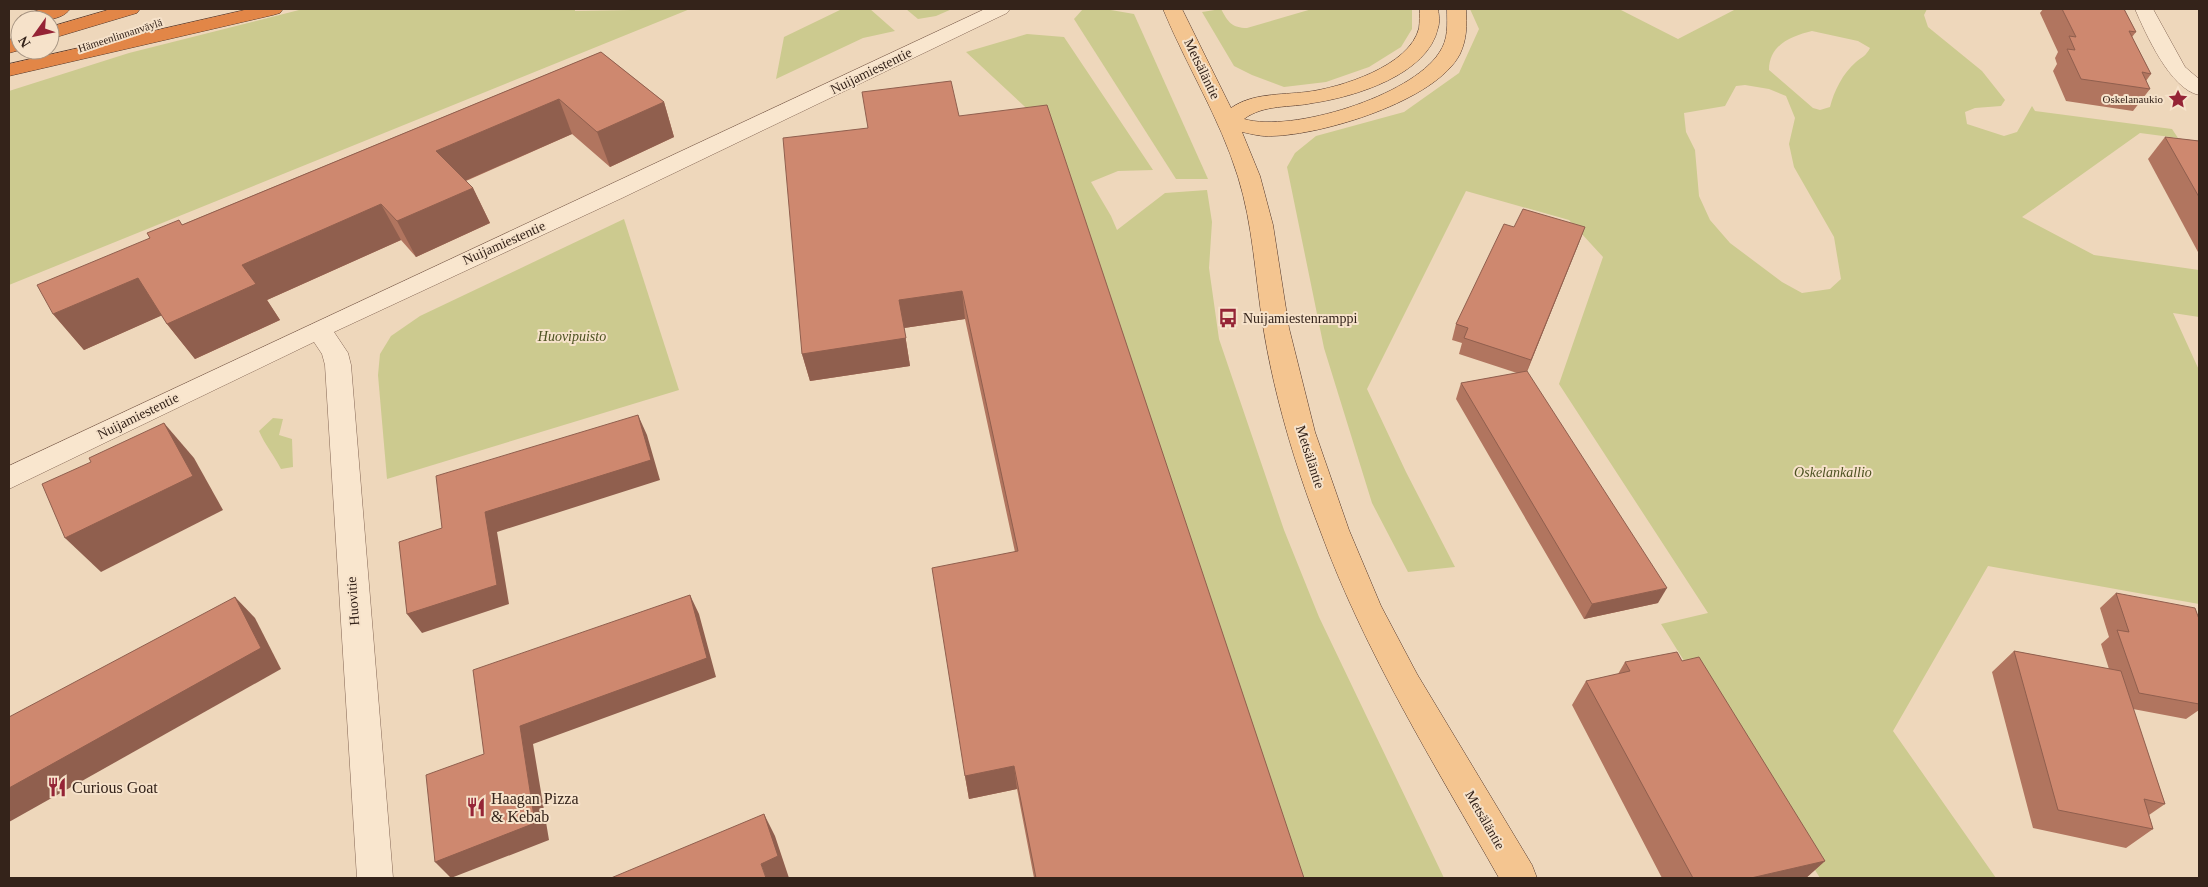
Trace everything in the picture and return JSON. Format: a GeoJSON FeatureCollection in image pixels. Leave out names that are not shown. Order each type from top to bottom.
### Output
{"type":"FeatureCollection","features":[{"type":"Feature","properties":{"kind":"highway","name":"Hämeenlinnanväylä"},"geometry":{"type":"LineString","coordinates":[[60,30],[130,9]]}},
{"type":"Feature","properties":{"kind":"highway","name":"Hämeenlinnanväylä"},"geometry":{"type":"LineString","coordinates":[[10,70],[203,9]]}},
{"type":"Feature","properties":{"kind":"highway"},"geometry":{"type":"LineString","coordinates":[[10,70],[273,9]]}},
{"type":"Feature","properties":{"kind":"main road","name":"Metsäläntie"},"geometry":{"type":"LineString","coordinates":[[1172,9],[1228,121],[1249,176],[1261,225],[1276,328],[1301,432],[1334,530],[1367,610],[1519,878]]}},
{"type":"Feature","properties":{"kind":"main road"},"geometry":{"type":"LineString","coordinates":[[1228,121],[1251,105],[1315,97],[1348,89],[1395,68],[1406,60],[1423,42],[1430,22],[1429,9]]}},
{"type":"Feature","properties":{"kind":"main road"},"geometry":{"type":"LineString","coordinates":[[1228,121],[1265,130],[1289,128],[1352,114],[1386,102],[1418,85],[1444,62],[1453,46],[1457,28],[1456,9]]}},
{"type":"Feature","properties":{"kind":"street","name":"Nuijamiestentie"},"geometry":{"type":"LineString","coordinates":[[9,478],[319,329],[614,193],[1000,9]]}},
{"type":"Feature","properties":{"kind":"street"},"geometry":{"type":"LineString","coordinates":[[2144,9],[2177,70],[2198,87]]}},
{"type":"Feature","properties":{"kind":"street","name":"Huovitie"},"geometry":{"type":"LineString","coordinates":[[319,329],[335,353],[338,365],[375,878]]}},
{"type":"Feature","properties":{"kind":"green space"},"geometry":{"type":"Polygon","coordinates":[[[303,9],[575,9],[575,11],[690,9],[9,285],[9,91],[129,53],[303,9]]]}},
{"type":"Feature","properties":{"kind":"green space"},"geometry":{"type":"Polygon","coordinates":[[[842,9],[870,9],[895,31],[863,38],[776,79],[784,37],[842,9]]]}},
{"type":"Feature","properties":{"kind":"green space"},"geometry":{"type":"Polygon","coordinates":[[[906,9],[952,9],[936,16],[918,19],[906,9]]]}},
{"type":"Feature","properties":{"kind":"green space"},"geometry":{"type":"Polygon","coordinates":[[[1083,9],[1105,9],[1134,14],[1208,179],[1176,179],[1074,19],[1083,9]]]}},
{"type":"Feature","properties":{"kind":"green space"},"geometry":{"type":"Polygon","coordinates":[[[1221,9],[1231,23],[1238,27],[1247,28],[1312,9],[1412,9],[1412,29],[1401,47],[1369,67],[1326,82],[1284,87],[1234,66],[1202,12],[1221,9]]]}},
{"type":"Feature","properties":{"kind":"green space","name":"Oskelankallio"},"geometry":{"type":"Polygon","coordinates":[[[1470,9],[1619,9],[1678,39],[1736,9],[1927,9],[1924,15],[1928,27],[1982,71],[2005,100],[2001,106],[1975,108],[1965,112],[1967,124],[2004,136],[2017,132],[2032,106],[2035,111],[2172,129],[2178,138],[2140,133],[2022,217],[2094,255],[2199,270],[2199,317],[2173,313],[2199,370],[2199,604],[1988,566],[1893,731],[1996,878],[1820,878],[1661,624],[1708,613],[1559,384],[1603,257],[1569,220],[1466,191],[1367,389],[1406,472],[1455,567],[1408,572],[1372,503],[1324,348],[1287,167],[1295,153],[1316,136],[1404,112],[1459,73],[1479,29],[1470,9]],[[1812,31],[1789,39],[1777,48],[1770,61],[1769,70],[1813,108],[1820,110],[1830,107],[1843,77],[1851,66],[1865,55],[1870,48],[1858,41],[1812,31]],[[1745,85],[1736,86],[1725,106],[1684,113],[1686,132],[1695,150],[1699,196],[1710,220],[1730,243],[1782,282],[1802,293],[1830,289],[1841,279],[1834,237],[1794,167],[1789,144],[1795,118],[1786,96],[1769,89],[1745,85]]]}},
{"type":"Feature","properties":{"kind":"green space"},"geometry":{"type":"Polygon","coordinates":[[[1027,34],[1064,37],[1153,170],[1118,171],[1091,182],[1117,230],[1165,193],[1207,190],[1212,222],[1209,268],[1219,339],[1284,530],[1319,617],[1444,878],[1301,878],[1051,131],[966,52],[1027,34]]]}},
{"type":"Feature","properties":{"kind":"green space","name":"Huovipuisto"},"geometry":{"type":"Polygon","coordinates":[[[624,219],[679,390],[387,479],[378,375],[380,354],[391,336],[420,316],[624,219]]]}},
{"type":"Feature","properties":{"kind":"green space"},"geometry":{"type":"Polygon","coordinates":[[[273,418],[283,419],[279,435],[292,439],[293,467],[281,469],[259,431],[273,418]]]}},
{"type":"Feature","properties":{"kind":"building"},"geometry":{"type":"Polygon","coordinates":[[[2062,9],[2124,9],[2136,32],[2129,31],[2151,74],[2142,72],[2150,89],[2081,79],[2067,49],[2075,50],[2069,36],[2076,37],[2062,9]]]}},
{"type":"Feature","properties":{"kind":"building"},"geometry":{"type":"Polygon","coordinates":[[[601,52],[664,102],[597,132],[559,99],[436,151],[473,188],[397,221],[381,204],[242,265],[256,284],[167,324],[138,278],[53,314],[37,285],[150,238],[147,233],[179,220],[182,225],[601,52]]]}},
{"type":"Feature","properties":{"kind":"building"},"geometry":{"type":"Polygon","coordinates":[[[951,81],[959,116],[1047,105],[1304,878],[1036,878],[1014,766],[965,776],[932,568],[1018,551],[962,291],[899,300],[906,338],[802,354],[783,138],[868,128],[862,92],[951,81]]]}},
{"type":"Feature","properties":{"kind":"building"},"geometry":{"type":"Polygon","coordinates":[[[2165,137],[2199,141],[2199,197],[2165,137]]]}},
{"type":"Feature","properties":{"kind":"building"},"geometry":{"type":"Polygon","coordinates":[[[1523,209],[1585,227],[1531,360],[1464,338],[1468,328],[1456,324],[1504,224],[1514,227],[1523,209]]]}},
{"type":"Feature","properties":{"kind":"building"},"geometry":{"type":"Polygon","coordinates":[[[1527,371],[1667,588],[1592,604],[1461,383],[1527,371]]]}},
{"type":"Feature","properties":{"kind":"building"},"geometry":{"type":"Polygon","coordinates":[[[638,415],[651,460],[485,512],[497,585],[407,614],[399,542],[442,528],[436,476],[638,415]]]}},
{"type":"Feature","properties":{"kind":"building"},"geometry":{"type":"Polygon","coordinates":[[[164,423],[193,476],[65,538],[42,484],[91,462],[89,458],[164,423]]]}},
{"type":"Feature","properties":{"kind":"building"},"geometry":{"type":"Polygon","coordinates":[[[2116,593],[2195,608],[2199,619],[2199,704],[2139,693],[2117,630],[2129,632],[2116,593]]]}},
{"type":"Feature","properties":{"kind":"building"},"geometry":{"type":"Polygon","coordinates":[[[690,595],[707,658],[520,726],[535,823],[435,862],[426,775],[484,754],[473,670],[690,595]]]}},
{"type":"Feature","properties":{"kind":"building"},"geometry":{"type":"Polygon","coordinates":[[[235,597],[261,648],[9,788],[9,717],[235,597]]]}},
{"type":"Feature","properties":{"kind":"building"},"geometry":{"type":"Polygon","coordinates":[[[2014,651],[2121,671],[2165,804],[2144,799],[2153,829],[2058,810],[2014,651]]]}},
{"type":"Feature","properties":{"kind":"building"},"geometry":{"type":"Polygon","coordinates":[[[1677,652],[1682,661],[1699,657],[1825,861],[1751,878],[1693,878],[1586,681],[1630,671],[1625,662],[1677,652]]]}},
{"type":"Feature","properties":{"kind":"building"},"geometry":{"type":"Polygon","coordinates":[[[764,814],[778,856],[761,864],[766,878],[611,878],[764,814]]]}},
{"type":"Feature","properties":{"kind":"place","name":"Oskelanaukio"},"geometry":{"type":"Point","coordinates":[2178,99]}},
{"type":"Feature","properties":{"kind":"place","name":"Nuijamiestenramppi"},"geometry":{"type":"Point","coordinates":[1228,318]}},
{"type":"Feature","properties":{"kind":"place","name":"Curious Goat"},"geometry":{"type":"Point","coordinates":[57,787]}},
{"type":"Feature","properties":{"kind":"place","name":"Haagan Pizza & Kebab"},"geometry":{"type":"Point","coordinates":[476,807]}}]}
